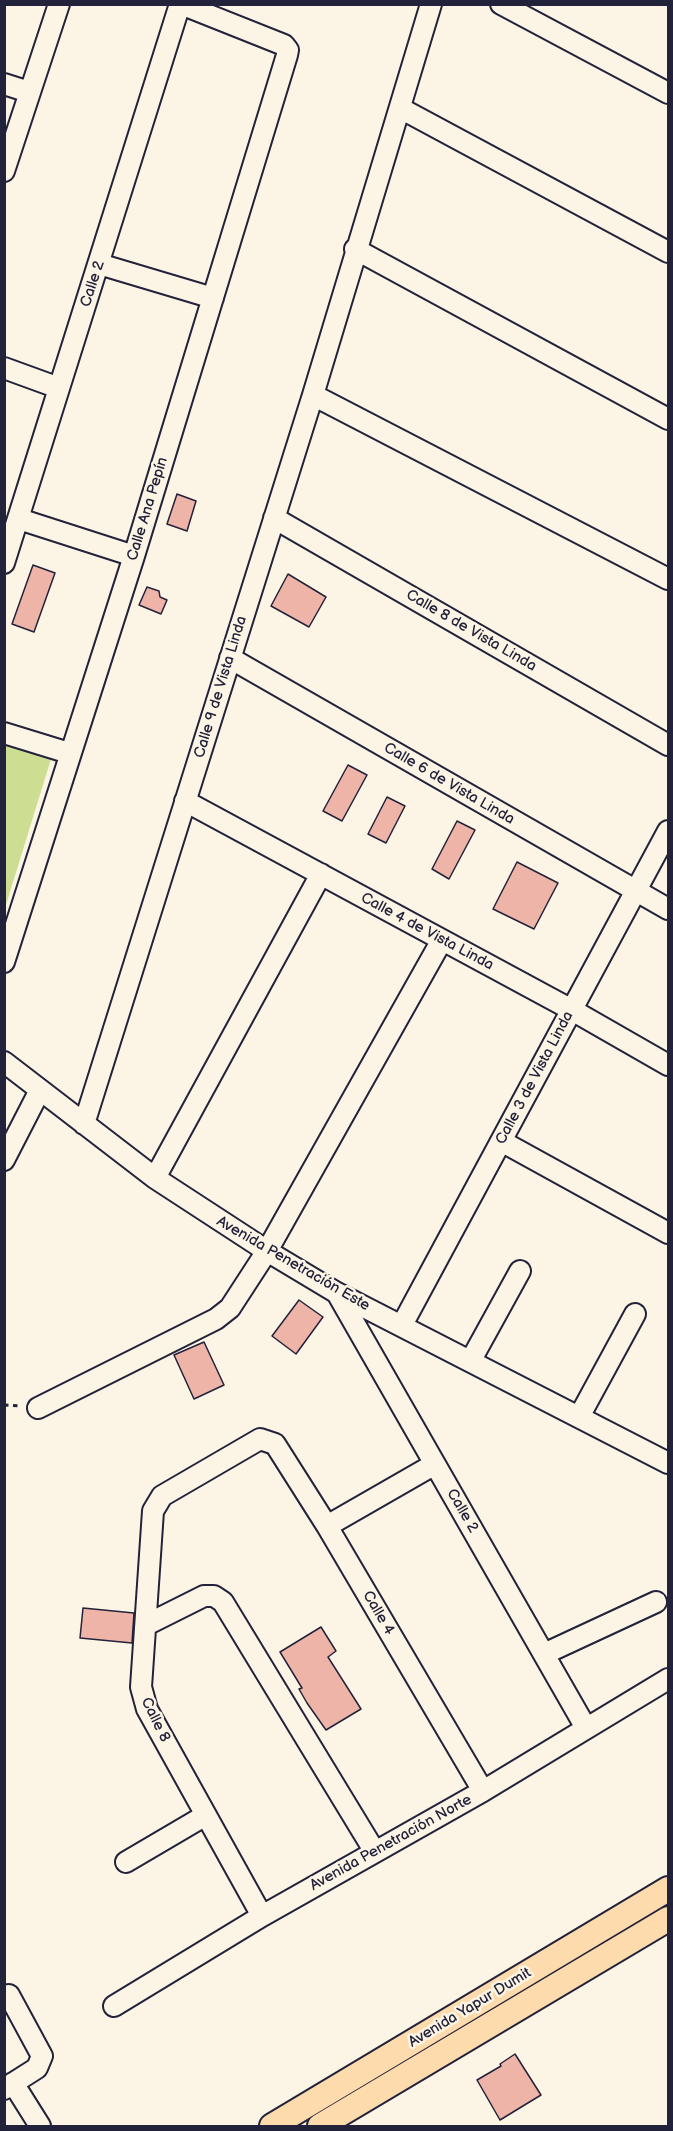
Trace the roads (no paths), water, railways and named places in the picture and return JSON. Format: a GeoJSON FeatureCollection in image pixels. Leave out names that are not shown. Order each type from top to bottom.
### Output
{"type":"FeatureCollection","features":[{"type":"Feature","properties":{"kind":"main road","name":"Avenida Yapur Dumit"},"geometry":{"type":"LineString","coordinates":[[272,2127],[669,1889]]}},
{"type":"Feature","properties":{"kind":"main road","name":"Avenida Yapur Dumit"},"geometry":{"type":"LineString","coordinates":[[320,2127],[669,1919]]}},
{"type":"Feature","properties":{"kind":"street"},"geometry":{"type":"LineString","coordinates":[[4,171],[59,4]]}},
{"type":"Feature","properties":{"kind":"street","name":"Calle Ana Pepín"},"geometry":{"type":"LineString","coordinates":[[4,962],[69,753],[134,556],[288,50],[284,45],[181,4]]}},
{"type":"Feature","properties":{"kind":"street","name":"Calle 2"},"geometry":{"type":"LineString","coordinates":[[4,563],[181,4]]}},
{"type":"Feature","properties":{"kind":"street","name":"Calle 9 de Vista Linda"},"geometry":{"type":"LineString","coordinates":[[84,1124],[314,395],[431,4]]}},
{"type":"Feature","properties":{"kind":"street"},"geometry":{"type":"LineString","coordinates":[[501,4],[666,85]]}},
{"type":"Feature","properties":{"kind":"street"},"geometry":{"type":"LineString","coordinates":[[4,84],[29,92]]}},
{"type":"Feature","properties":{"kind":"street"},"geometry":{"type":"LineString","coordinates":[[400,108],[669,252]]}},
{"type":"Feature","properties":{"kind":"street"},"geometry":{"type":"LineString","coordinates":[[356,249],[669,419]]}},
{"type":"Feature","properties":{"kind":"street"},"geometry":{"type":"LineString","coordinates":[[99,264],[213,298]]}},
{"type":"Feature","properties":{"kind":"street"},"geometry":{"type":"LineString","coordinates":[[4,368],[59,388]]}},
{"type":"Feature","properties":{"kind":"street"},"geometry":{"type":"LineString","coordinates":[[314,395],[669,579]]}},
{"type":"Feature","properties":{"kind":"street","name":"Calle 8 de Vista Linda"},"geometry":{"type":"LineString","coordinates":[[274,518],[669,745]]}},
{"type":"Feature","properties":{"kind":"street"},"geometry":{"type":"LineString","coordinates":[[19,519],[134,556]]}},
{"type":"Feature","properties":{"kind":"street","name":"Calle 6 de Vista Linda"},"geometry":{"type":"LineString","coordinates":[[230,658],[669,909]]}},
{"type":"Feature","properties":{"kind":"street"},"geometry":{"type":"LineString","coordinates":[[4,733],[69,753]]}},
{"type":"Feature","properties":{"kind":"street","name":"Calle 4 de Vista Linda"},"geometry":{"type":"LineString","coordinates":[[185,801],[442,939],[669,1065]]}},
{"type":"Feature","properties":{"kind":"street","name":"Calle 3 de Vista Linda"},"geometry":{"type":"LineString","coordinates":[[402,1325],[669,831]]}},
{"type":"Feature","properties":{"kind":"street"},"geometry":{"type":"LineString","coordinates":[[155,1179],[321,874]]}},
{"type":"Feature","properties":{"kind":"street"},"geometry":{"type":"LineString","coordinates":[[38,1408],[224,1314],[267,1251],[442,939]]}},
{"type":"Feature","properties":{"kind":"street","name":"Avenida Penetración Este"},"geometry":{"type":"LineString","coordinates":[[4,1062],[155,1179],[267,1251],[337,1293],[669,1463]]}},
{"type":"Feature","properties":{"kind":"street"},"geometry":{"type":"LineString","coordinates":[[4,1160],[39,1090]]}},
{"type":"Feature","properties":{"kind":"street"},"geometry":{"type":"LineString","coordinates":[[501,1141],[669,1233]]}},
{"type":"Feature","properties":{"kind":"street"},"geometry":{"type":"LineString","coordinates":[[471,1360],[520,1271]]}},
{"type":"Feature","properties":{"kind":"street","name":"Calle 2"},"geometry":{"type":"LineString","coordinates":[[337,1293],[586,1728]]}},
{"type":"Feature","properties":{"kind":"street"},"geometry":{"type":"LineString","coordinates":[[579,1417],[635,1314]]}},
{"type":"Feature","properties":{"kind":"street","name":"Calle 8"},"geometry":{"type":"LineString","coordinates":[[262,1916],[142,1697],[153,1511],[157,1502],[260,1439],[268,1440]]}},
{"type":"Feature","properties":{"kind":"street","name":"Calle 4"},"geometry":{"type":"LineString","coordinates":[[268,1440],[275,1444],[327,1526],[483,1791]]}},
{"type":"Feature","properties":{"kind":"street"},"geometry":{"type":"LineString","coordinates":[[327,1526],[435,1464]]}},
{"type":"Feature","properties":{"kind":"street"},"geometry":{"type":"LineString","coordinates":[[146,1625],[204,1596],[214,1596],[223,1602],[375,1852]]}},
{"type":"Feature","properties":{"kind":"street"},"geometry":{"type":"LineString","coordinates":[[544,1654],[656,1602]]}},
{"type":"Feature","properties":{"kind":"street","name":"Avenida Penetración Norte"},"geometry":{"type":"LineString","coordinates":[[114,2007],[262,1916],[483,1791],[669,1679]]}},
{"type":"Feature","properties":{"kind":"street"},"geometry":{"type":"LineString","coordinates":[[126,1862],[206,1815]]}},
{"type":"Feature","properties":{"kind":"street"},"geometry":{"type":"LineString","coordinates":[[9,1995],[42,2056],[37,2068],[9,2086],[40,2127]]}}]}
